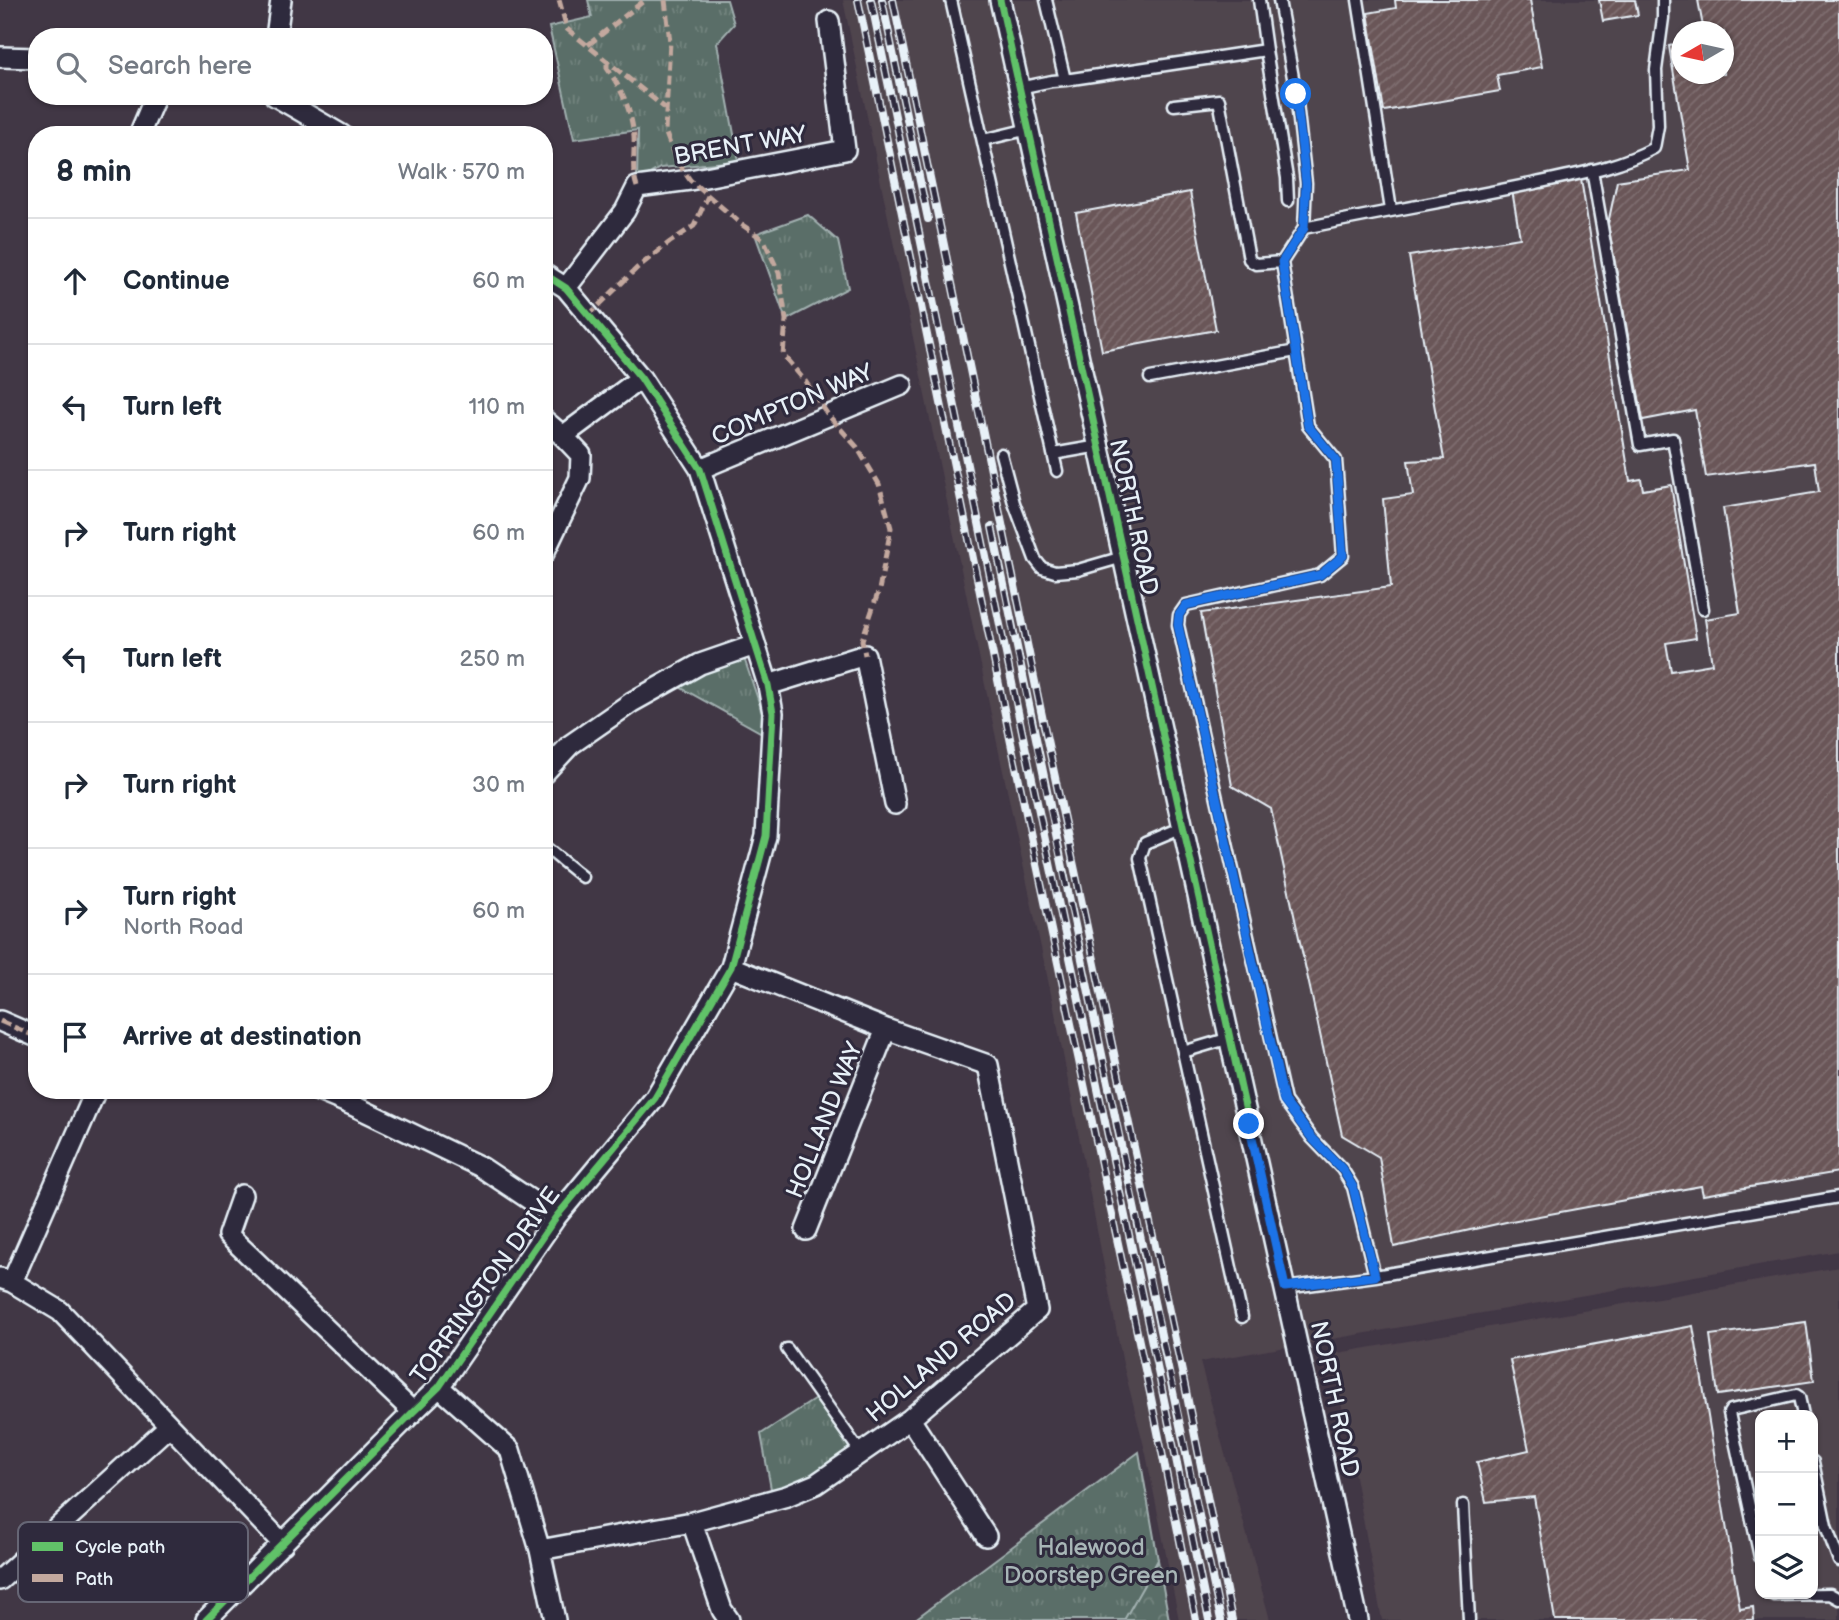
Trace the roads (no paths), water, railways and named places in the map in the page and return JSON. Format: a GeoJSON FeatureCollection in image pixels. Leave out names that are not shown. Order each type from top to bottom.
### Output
{"type":"FeatureCollection","features":[{"type":"Feature","properties":{"kind":"street"},"geometry":{"type":"LineString","coordinates":[[277,28],[281,0]]}},
{"type":"Feature","properties":{"kind":"street","name":"NORTH ROAD"},"geometry":{"type":"LineString","coordinates":[[1000,0],[1358,1620]]}},
{"type":"Feature","properties":{"kind":"street","name":"BRENT WAY"},"geometry":{"type":"LineString","coordinates":[[566,288],[625,211],[637,187],[690,180],[845,150],[830,21]]}},
{"type":"Feature","properties":{"kind":"street"},"geometry":{"type":"LineString","coordinates":[[0,57],[28,58]]}},
{"type":"Feature","properties":{"kind":"street"},"geometry":{"type":"LineString","coordinates":[[143,126],[152,105]]}},
{"type":"Feature","properties":{"kind":"street"},"geometry":{"type":"LineString","coordinates":[[290,105],[327,126]]}},
{"type":"Feature","properties":{"kind":"street","name":"TORRINGTON DRIVE"},"geometry":{"type":"LineString","coordinates":[[248,1579],[439,1387],[555,1217],[655,1098],[731,967],[766,836],[772,713],[768,685],[701,469],[641,378],[566,288],[553,280]]}},
{"type":"Feature","properties":{"kind":"street"},"geometry":{"type":"LineString","coordinates":[[563,436],[641,378]]}},
{"type":"Feature","properties":{"kind":"street","name":"COMPTON WAY"},"geometry":{"type":"LineString","coordinates":[[701,469],[902,385]]}},
{"type":"Feature","properties":{"kind":"street"},"geometry":{"type":"LineString","coordinates":[[553,428],[580,455],[580,478],[553,534]]}},
{"type":"Feature","properties":{"kind":"street"},"geometry":{"type":"LineString","coordinates":[[553,763],[570,745],[632,702],[700,664],[755,645]]}},
{"type":"Feature","properties":{"kind":"street"},"geometry":{"type":"LineString","coordinates":[[768,685],[865,655],[895,804]]}},
{"type":"Feature","properties":{"kind":"street","name":"HOLLAND ROAD"},"geometry":{"type":"LineString","coordinates":[[540,1550],[692,1522],[787,1496],[816,1484],[910,1419],[1037,1310],[988,1065],[886,1029],[731,967]]}},
{"type":"Feature","properties":{"kind":"street"},"geometry":{"type":"LineString","coordinates":[[0,1021],[28,1033]]}},
{"type":"Feature","properties":{"kind":"street","name":"HOLLAND WAY"},"geometry":{"type":"LineString","coordinates":[[806,1230],[886,1029]]}},
{"type":"Feature","properties":{"kind":"street"},"geometry":{"type":"LineString","coordinates":[[92,1099],[6,1280],[60,1311],[283,1544]]}},
{"type":"Feature","properties":{"kind":"street"},"geometry":{"type":"LineString","coordinates":[[357,1099],[481,1167],[555,1217]]}},
{"type":"Feature","properties":{"kind":"street"},"geometry":{"type":"LineString","coordinates":[[242,1195],[228,1235],[413,1412]]}},
{"type":"Feature","properties":{"kind":"street"},"geometry":{"type":"LineString","coordinates":[[439,1387],[510,1450],[540,1550],[555,1620]]}},
{"type":"Feature","properties":{"kind":"street"},"geometry":{"type":"LineString","coordinates":[[910,1419],[986,1536]]}},
{"type":"Feature","properties":{"kind":"street"},"geometry":{"type":"LineString","coordinates":[[64,1522],[169,1426]]}},
{"type":"Feature","properties":{"kind":"street"},"geometry":{"type":"LineString","coordinates":[[692,1522],[722,1610],[729,1620]]}},
{"type":"Feature","properties":{"kind":"street"},"geometry":{"type":"LineString","coordinates":[[0,1580],[18,1564]]}},
{"type":"Feature","properties":{"kind":"street","name":"TORRINGTON DRIVE"},"geometry":{"type":"LineString","coordinates":[[206,1620],[224,1602]]}},
{"type":"Feature","properties":{"kind":"lane"},"geometry":{"type":"LineString","coordinates":[[951,0],[1057,471]]}},
{"type":"Feature","properties":{"kind":"lane"},"geometry":{"type":"LineString","coordinates":[[1046,0],[1065,80]]}},
{"type":"Feature","properties":{"kind":"lane"},"geometry":{"type":"LineString","coordinates":[[1259,0],[1287,178],[1288,201]]}},
{"type":"Feature","properties":{"kind":"lane"},"geometry":{"type":"LineString","coordinates":[[1279,0],[1301,131],[1306,183],[1304,228],[1282,262],[1308,426],[1336,460],[1343,556],[1320,575],[1186,605],[1179,615],[1178,625],[1284,1101],[1312,1138],[1342,1169],[1353,1187],[1375,1276]]}},
{"type":"Feature","properties":{"kind":"lane"},"geometry":{"type":"LineString","coordinates":[[1358,0],[1391,210]]}},
{"type":"Feature","properties":{"kind":"lane"},"geometry":{"type":"LineString","coordinates":[[1304,228],[1484,194],[1591,170],[1634,159],[1654,148],[1658,125],[1656,70],[1663,0]]}},
{"type":"Feature","properties":{"kind":"lane"},"geometry":{"type":"LineString","coordinates":[[1019,88],[1266,50]]}},
{"type":"Feature","properties":{"kind":"lane"},"geometry":{"type":"LineString","coordinates":[[1174,105],[1219,100],[1249,259],[1256,264],[1282,262]]}},
{"type":"Feature","properties":{"kind":"lane"},"geometry":{"type":"LineString","coordinates":[[983,139],[1028,129]]}},
{"type":"Feature","properties":{"kind":"lane"},"geometry":{"type":"LineString","coordinates":[[1591,170],[1640,445],[1673,439],[1703,609]]}},
{"type":"Feature","properties":{"kind":"lane"},"geometry":{"type":"LineString","coordinates":[[1150,378],[1296,351]]}},
{"type":"Feature","properties":{"kind":"lane"},"geometry":{"type":"LineString","coordinates":[[1053,454],[1099,446]]}},
{"type":"Feature","properties":{"kind":"lane"},"geometry":{"type":"LineString","coordinates":[[1001,454],[1014,503],[1035,559],[1042,568],[1055,572],[1079,570],[1123,557]]}},
{"type":"Feature","properties":{"kind":"lane"},"geometry":{"type":"LineString","coordinates":[[1183,827],[1145,843],[1140,858],[1242,1317]]}},
{"type":"Feature","properties":{"kind":"lane"},"geometry":{"type":"LineString","coordinates":[[553,853],[582,877]]}},
{"type":"Feature","properties":{"kind":"lane"},"geometry":{"type":"LineString","coordinates":[[1183,1052],[1230,1038]]}},
{"type":"Feature","properties":{"kind":"lane"},"geometry":{"type":"LineString","coordinates":[[1285,1287],[1375,1276],[1839,1197]]}},
{"type":"Feature","properties":{"kind":"lane"},"geometry":{"type":"LineString","coordinates":[[787,1349],[861,1453]]}},
{"type":"Feature","properties":{"kind":"lane"},"geometry":{"type":"LineString","coordinates":[[1755,1536],[1729,1413],[1731,1410],[1796,1395],[1802,1410]]}},
{"type":"Feature","properties":{"kind":"lane"},"geometry":{"type":"LineString","coordinates":[[1815,1473],[1826,1526],[1839,1561]]}},
{"type":"Feature","properties":{"kind":"lane"},"geometry":{"type":"LineString","coordinates":[[1463,1505],[1469,1620]]}},
{"type":"Feature","properties":{"kind":"lane"},"geometry":{"type":"LineString","coordinates":[[1818,1594],[1830,1594],[1839,1599]]}},
{"type":"Feature","properties":{"kind":"railway"},"geometry":{"type":"LineString","coordinates":[[858,0],[1196,1620]]}},
{"type":"Feature","properties":{"kind":"railway"},"geometry":{"type":"LineString","coordinates":[[871,0],[1209,1620]]}},
{"type":"Feature","properties":{"kind":"railway"},"geometry":{"type":"LineString","coordinates":[[882,0],[928,219]]}},
{"type":"Feature","properties":{"kind":"railway"},"geometry":{"type":"LineString","coordinates":[[893,0],[1232,1620]]}},
{"type":"Feature","properties":{"kind":"railway"},"geometry":{"type":"LineString","coordinates":[[992,527],[1221,1620]]}},
{"type":"Feature","properties":{"kind":"park label","name":"Halewood Doorstep Green"},"geometry":{"type":"Point","coordinates":[1091,1561]}}]}
